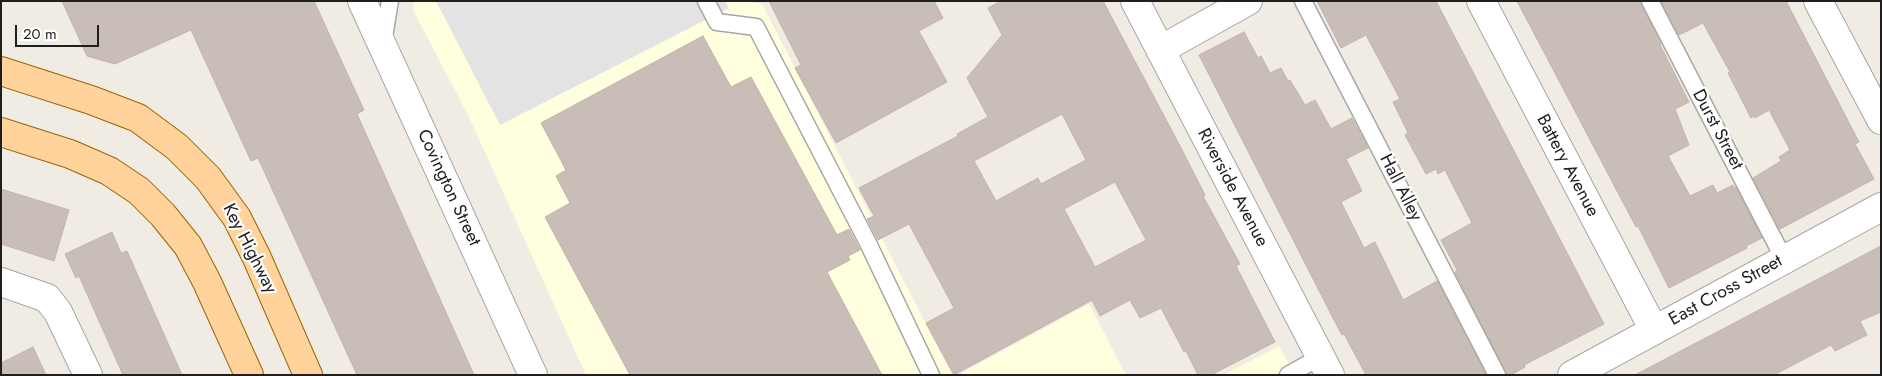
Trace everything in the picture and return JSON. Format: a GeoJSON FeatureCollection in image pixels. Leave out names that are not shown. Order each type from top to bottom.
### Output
{"type":"FeatureCollection","features":[{"type":"Feature","properties":{"kind":"main road","name":"Key Highway"},"geometry":{"type":"LineString","coordinates":[[1,71],[91,100],[138,118],[177,147],[208,178],[237,218],[257,258],[308,375]]}},
{"type":"Feature","properties":{"kind":"main road"},"geometry":{"type":"LineString","coordinates":[[1,132],[70,154],[109,171],[139,190],[163,215],[188,246],[207,282],[249,375]]}},
{"type":"Feature","properties":{"kind":"street","name":"Covington Street"},"geometry":{"type":"LineString","coordinates":[[362,1],[533,375]]}},
{"type":"Feature","properties":{"kind":"street","name":"Riverside Avenue"},"geometry":{"type":"LineString","coordinates":[[1135,1],[1325,366]]}},
{"type":"Feature","properties":{"kind":"street"},"geometry":{"type":"LineString","coordinates":[[1160,50],[1248,1]]}},
{"type":"Feature","properties":{"kind":"street","name":"Battery Avenue"},"geometry":{"type":"LineString","coordinates":[[1481,1],[1654,330]]}},
{"type":"Feature","properties":{"kind":"street"},"geometry":{"type":"LineString","coordinates":[[1818,1],[1881,120]]}},
{"type":"Feature","properties":{"kind":"street","name":"East Cross Street"},"geometry":{"type":"LineString","coordinates":[[1572,375],[1881,207]]}},
{"type":"Feature","properties":{"kind":"street"},"geometry":{"type":"LineString","coordinates":[[1,282],[47,298],[58,312],[88,375]]}},
{"type":"Feature","properties":{"kind":"lane"},"geometry":{"type":"LineString","coordinates":[[383,45],[390,1]]}},
{"type":"Feature","properties":{"kind":"lane"},"geometry":{"type":"LineString","coordinates":[[706,1],[717,22],[756,27],[868,243],[931,375]]}},
{"type":"Feature","properties":{"kind":"lane","name":"Hall Alley"},"geometry":{"type":"LineString","coordinates":[[1303,1],[1497,375]]}},
{"type":"Feature","properties":{"kind":"lane","name":"Durst Street"},"geometry":{"type":"LineString","coordinates":[[1650,1],[1784,259]]}},
{"type":"Feature","properties":{"kind":"lane"},"geometry":{"type":"LineString","coordinates":[[1288,375],[1325,366]]}},
{"type":"Feature","properties":{"kind":"shaded area"},"geometry":{"type":"Polygon","coordinates":[[[414,1],[745,1],[762,4],[952,375],[586,375],[469,117],[413,10],[414,1]]]}},
{"type":"Feature","properties":{"kind":"shaded area"},"geometry":{"type":"Polygon","coordinates":[[[436,1],[725,1],[729,8],[500,125],[436,1]]]}},
{"type":"Feature","properties":{"kind":"shaded area"},"geometry":{"type":"Polygon","coordinates":[[[1089,304],[1126,375],[958,375],[1089,304]]]}},
{"type":"Feature","properties":{"kind":"shaded area"},"geometry":{"type":"Polygon","coordinates":[[[1279,346],[1295,375],[1223,375],[1279,346]]]}},
{"type":"Feature","properties":{"kind":"building"},"geometry":{"type":"Polygon","coordinates":[[[62,1],[314,1],[364,110],[357,114],[474,375],[357,375],[258,158],[251,161],[191,30],[115,64],[87,56],[62,1]]]}},
{"type":"Feature","properties":{"kind":"building"},"geometry":{"type":"Polygon","coordinates":[[[769,1],[934,1],[943,18],[919,31],[947,82],[836,143],[795,68],[801,65],[769,1]]]}},
{"type":"Feature","properties":{"kind":"building"},"geometry":{"type":"Polygon","coordinates":[[[1001,1],[1103,1],[1240,264],[1236,266],[1275,342],[1211,375],[1198,375],[1161,308],[1140,318],[1130,300],[1100,316],[1092,300],[954,375],[926,323],[954,308],[909,224],[878,240],[867,219],[874,216],[859,188],[958,136],[957,134],[988,117],[967,78],[1002,35],[988,8],[1001,1]],[[1062,114],[974,161],[996,201],[1038,178],[1041,184],[1086,160],[1062,114]],[[1115,182],[1064,209],[1095,267],[1146,240],[1115,182]]]}},
{"type":"Feature","properties":{"kind":"building"},"geometry":{"type":"Polygon","coordinates":[[[1317,1],[1436,1],[1604,324],[1524,365],[1525,367],[1511,375],[1507,375],[1441,240],[1472,223],[1445,170],[1438,174],[1436,169],[1426,174],[1405,135],[1408,133],[1393,102],[1400,99],[1366,35],[1341,48],[1317,1]]]}},
{"type":"Feature","properties":{"kind":"building"},"geometry":{"type":"Polygon","coordinates":[[[1517,1],[1640,1],[1689,102],[1675,109],[1689,145],[1668,156],[1690,196],[1713,185],[1717,193],[1733,185],[1734,188],[1736,187],[1762,238],[1746,246],[1747,248],[1669,288],[1638,226],[1636,227],[1517,1]]]}},
{"type":"Feature","properties":{"kind":"building"},"geometry":{"type":"Polygon","coordinates":[[[1661,1],[1786,1],[1859,142],[1855,144],[1874,179],[1780,229],[1753,178],[1781,161],[1779,157],[1790,150],[1769,110],[1755,118],[1754,116],[1751,118],[1728,73],[1730,72],[1703,23],[1679,35],[1661,1]]]}},
{"type":"Feature","properties":{"kind":"building"},"geometry":{"type":"Polygon","coordinates":[[[1244,32],[1258,58],[1261,56],[1270,73],[1281,68],[1305,105],[1315,100],[1331,129],[1352,118],[1368,148],[1346,159],[1362,191],[1341,202],[1364,248],[1375,242],[1403,300],[1437,281],[1486,375],[1366,375],[1344,334],[1342,335],[1335,322],[1199,55],[1244,32]]]}},
{"type":"Feature","properties":{"kind":"building"},"geometry":{"type":"Polygon","coordinates":[[[703,36],[731,87],[751,77],[837,235],[849,229],[860,250],[848,256],[850,260],[827,272],[882,375],[630,375],[545,217],[570,203],[556,176],[566,170],[541,123],[703,36]]]}},
{"type":"Feature","properties":{"kind":"building"},"geometry":{"type":"Polygon","coordinates":[[[1,189],[69,210],[54,261],[1,244],[1,189]]]}},
{"type":"Feature","properties":{"kind":"building"},"geometry":{"type":"Polygon","coordinates":[[[112,232],[121,253],[127,251],[182,375],[123,375],[79,276],[76,278],[65,254],[112,232]]]}},
{"type":"Feature","properties":{"kind":"building"},"geometry":{"type":"Polygon","coordinates":[[[1881,246],[1881,312],[1860,321],[1867,335],[1835,351],[1831,345],[1774,375],[1635,375],[1881,246]]]}},
{"type":"Feature","properties":{"kind":"building"},"geometry":{"type":"Polygon","coordinates":[[[33,347],[46,375],[1,375],[1,363],[33,347]]]}}]}
